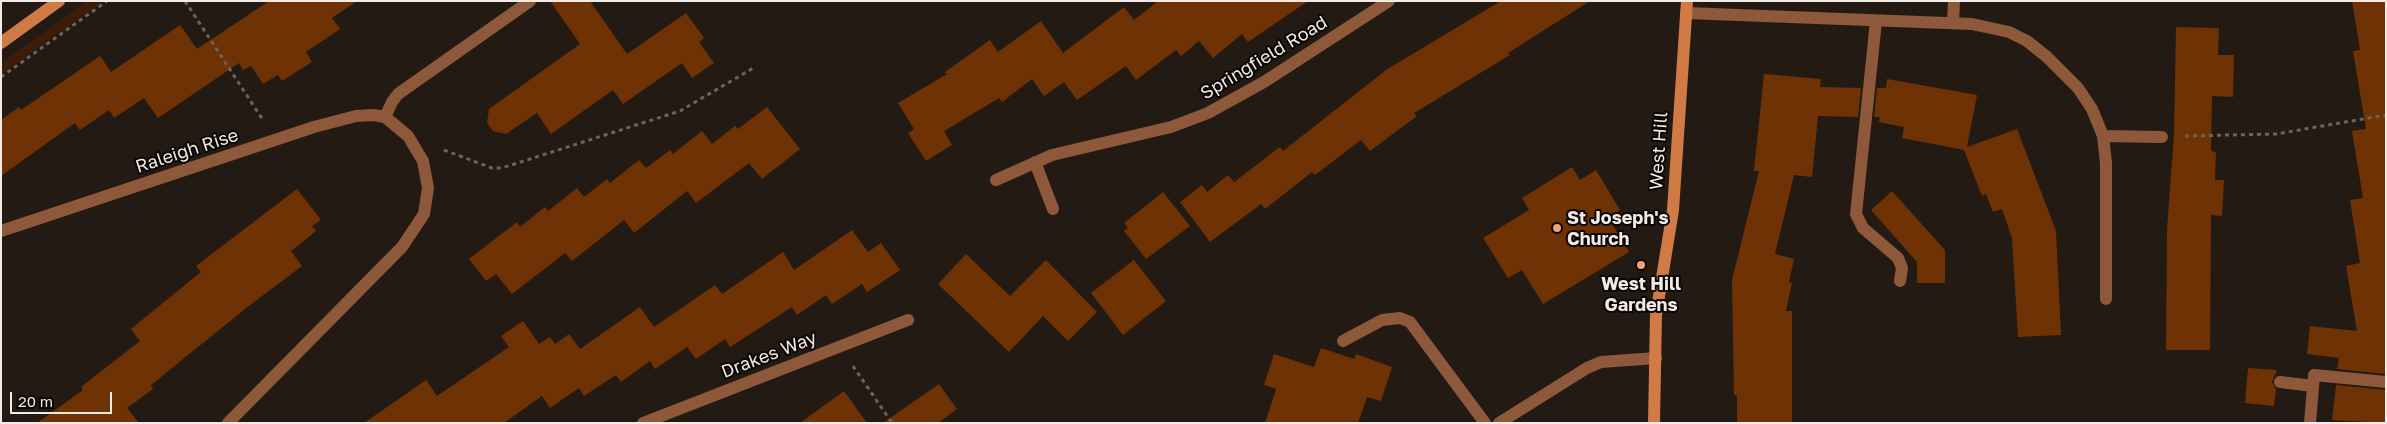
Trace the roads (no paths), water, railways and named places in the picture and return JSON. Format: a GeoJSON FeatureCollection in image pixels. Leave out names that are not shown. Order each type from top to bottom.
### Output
{"type":"FeatureCollection","features":[{"type":"Feature","properties":{"kind":"street"},"geometry":{"type":"LineString","coordinates":[[1,43],[59,1]]}},
{"type":"Feature","properties":{"kind":"street"},"geometry":{"type":"LineString","coordinates":[[228,423],[402,247],[420,222],[427,203],[428,177],[420,154],[408,136],[385,118],[398,94],[530,1]]}},
{"type":"Feature","properties":{"kind":"street","name":"Springfield Road"},"geometry":{"type":"LineString","coordinates":[[996,180],[1035,162],[1069,150],[1171,127],[1224,106],[1389,1]]}},
{"type":"Feature","properties":{"kind":"street"},"geometry":{"type":"LineString","coordinates":[[1953,23],[1954,1]]}},
{"type":"Feature","properties":{"kind":"street"},"geometry":{"type":"LineString","coordinates":[[1687,7],[1876,21],[1981,25],[2010,32],[2037,49],[2078,88],[2092,109],[2103,136],[2106,163],[2106,299]]}},
{"type":"Feature","properties":{"kind":"street","name":"West Hill"},"geometry":{"type":"LineString","coordinates":[[1654,423],[1658,298],[1673,210],[1687,7]]}},
{"type":"Feature","properties":{"kind":"street"},"geometry":{"type":"LineString","coordinates":[[1876,21],[1856,214],[1863,228],[1898,258],[1902,268],[1900,281]]}},
{"type":"Feature","properties":{"kind":"street","name":"Raleigh Rise"},"geometry":{"type":"LineString","coordinates":[[1,231],[276,140],[356,116],[373,115],[385,118]]}},
{"type":"Feature","properties":{"kind":"street"},"geometry":{"type":"LineString","coordinates":[[2103,136],[2162,137]]}},
{"type":"Feature","properties":{"kind":"street"},"geometry":{"type":"LineString","coordinates":[[1035,162],[1053,209]]}},
{"type":"Feature","properties":{"kind":"street"},"geometry":{"type":"LineString","coordinates":[[1343,341],[1382,320],[1400,318],[1410,322],[1485,423]]}},
{"type":"Feature","properties":{"kind":"street","name":"Drakes Way"},"geometry":{"type":"LineString","coordinates":[[644,423],[908,320]]}},
{"type":"Feature","properties":{"kind":"street"},"geometry":{"type":"LineString","coordinates":[[1498,423],[1586,368],[1600,362],[1656,358]]}},
{"type":"Feature","properties":{"kind":"street"},"geometry":{"type":"LineString","coordinates":[[2310,423],[2314,375],[2386,382]]}},
{"type":"Feature","properties":{"kind":"street"},"geometry":{"type":"LineString","coordinates":[[2280,382],[2313,386]]}},
{"type":"Feature","properties":{"kind":"place","name":"St Joseph's Church"},"geometry":{"type":"Point","coordinates":[1557,228]}},
{"type":"Feature","properties":{"kind":"place","name":"West Hill Gardens"},"geometry":{"type":"Point","coordinates":[1641,265]}}]}
